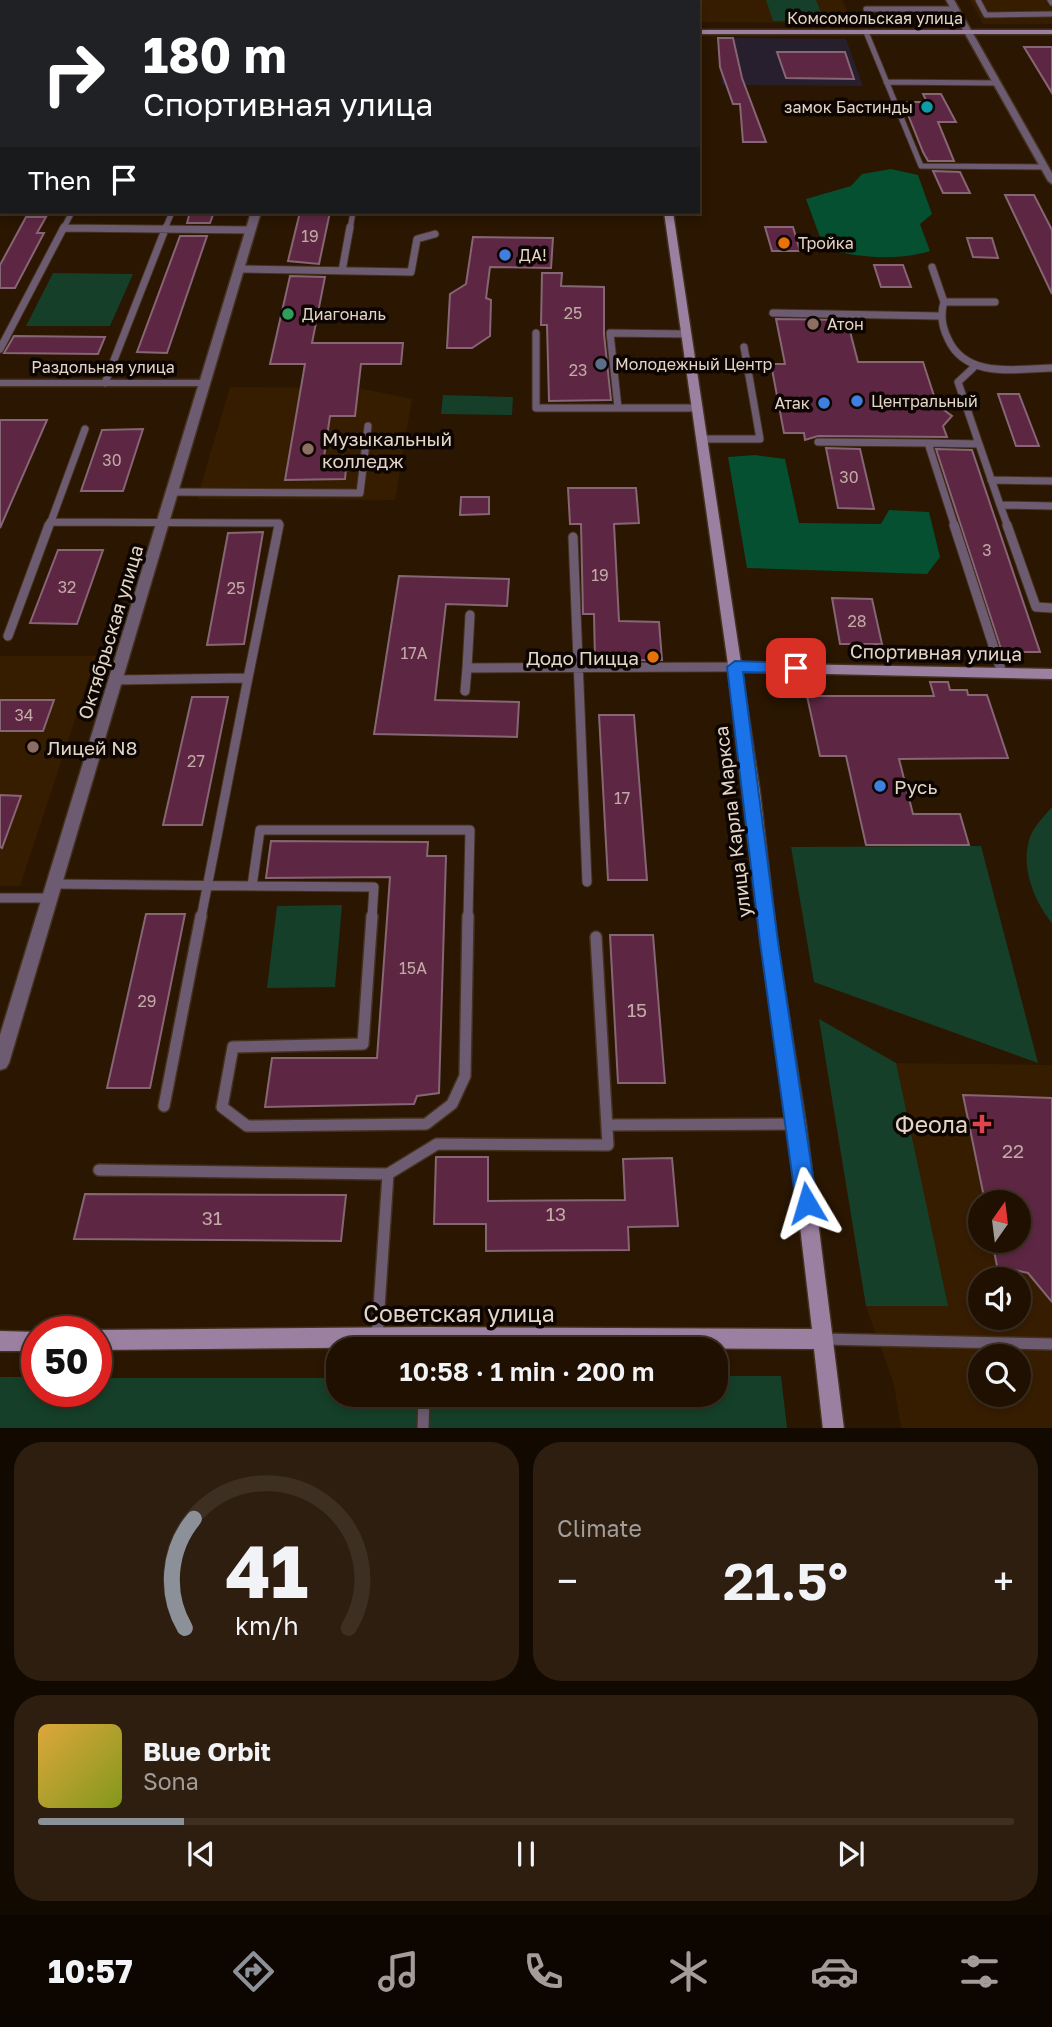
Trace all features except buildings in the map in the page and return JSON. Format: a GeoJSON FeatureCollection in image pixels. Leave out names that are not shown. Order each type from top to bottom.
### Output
{"type":"FeatureCollection","features":[{"type":"Feature","properties":{"kind":"main road","name":"Комсомольская улица"},"geometry":{"type":"LineString","coordinates":[[700,32],[1052,32]]}},
{"type":"Feature","properties":{"kind":"main road","name":"улица Карла Маркса"},"geometry":{"type":"LineString","coordinates":[[668,214],[735,667],[769,942],[797,1124],[834,1428]]}},
{"type":"Feature","properties":{"kind":"main road","name":"Спортивная улица"},"geometry":{"type":"LineString","coordinates":[[735,667],[1052,674]]}},
{"type":"Feature","properties":{"kind":"main road","name":"Советская улица"},"geometry":{"type":"LineString","coordinates":[[112,1340],[326,1338]]}},
{"type":"Feature","properties":{"kind":"main road","name":"Советская улица"},"geometry":{"type":"LineString","coordinates":[[728,1340],[823,1339]]}},
{"type":"Feature","properties":{"kind":"main road"},"geometry":{"type":"LineString","coordinates":[[0,1341],[21,1341]]}},
{"type":"Feature","properties":{"kind":"street"},"geometry":{"type":"LineString","coordinates":[[950,0],[1052,181]]}},
{"type":"Feature","properties":{"kind":"street","name":"Октябрьская улица"},"geometry":{"type":"LineString","coordinates":[[0,1063],[255,214]]}},
{"type":"Feature","properties":{"kind":"street","name":"Раздольная улица"},"geometry":{"type":"LineString","coordinates":[[0,383],[205,383]]}},
{"type":"Feature","properties":{"kind":"lane"},"geometry":{"type":"LineString","coordinates":[[978,0],[986,15],[1052,14]]}},
{"type":"Feature","properties":{"kind":"lane"},"geometry":{"type":"LineString","coordinates":[[866,9],[955,9]]}},
{"type":"Feature","properties":{"kind":"lane"},"geometry":{"type":"LineString","coordinates":[[866,32],[920,166],[1045,167]]}},
{"type":"Feature","properties":{"kind":"lane"},"geometry":{"type":"LineString","coordinates":[[886,82],[996,83]]}},
{"type":"Feature","properties":{"kind":"lane"},"geometry":{"type":"LineString","coordinates":[[0,349],[71,214]]}},
{"type":"Feature","properties":{"kind":"lane"},"geometry":{"type":"LineString","coordinates":[[106,383],[171,214]]}},
{"type":"Feature","properties":{"kind":"lane"},"geometry":{"type":"LineString","coordinates":[[342,271],[353,214]]}},
{"type":"Feature","properties":{"kind":"lane"},"geometry":{"type":"LineString","coordinates":[[64,228],[251,230]]}},
{"type":"Feature","properties":{"kind":"lane"},"geometry":{"type":"LineString","coordinates":[[239,269],[411,271],[417,239],[435,234]]}},
{"type":"Feature","properties":{"kind":"lane"},"geometry":{"type":"LineString","coordinates":[[932,267],[944,302],[939,316],[950,350],[973,368],[1052,368]]}},
{"type":"Feature","properties":{"kind":"lane"},"geometry":{"type":"LineString","coordinates":[[944,302],[995,302]]}},
{"type":"Feature","properties":{"kind":"lane"},"geometry":{"type":"LineString","coordinates":[[774,313],[939,316]]}},
{"type":"Feature","properties":{"kind":"lane"},"geometry":{"type":"LineString","coordinates":[[536,333],[537,408],[698,408]]}},
{"type":"Feature","properties":{"kind":"lane"},"geometry":{"type":"LineString","coordinates":[[618,408],[610,333],[685,334]]}},
{"type":"Feature","properties":{"kind":"lane"},"geometry":{"type":"LineString","coordinates":[[702,439],[761,439],[744,347]]}},
{"type":"Feature","properties":{"kind":"lane"},"geometry":{"type":"LineString","coordinates":[[973,368],[958,382],[1035,607],[1052,608]]}},
{"type":"Feature","properties":{"kind":"lane"},"geometry":{"type":"LineString","coordinates":[[172,492],[360,493],[368,426]]}},
{"type":"Feature","properties":{"kind":"lane"},"geometry":{"type":"LineString","coordinates":[[8,636],[85,429]]}},
{"type":"Feature","properties":{"kind":"lane"},"geometry":{"type":"LineString","coordinates":[[818,442],[979,444]]}},
{"type":"Feature","properties":{"kind":"lane"},"geometry":{"type":"LineString","coordinates":[[928,443],[1002,673]]}},
{"type":"Feature","properties":{"kind":"lane"},"geometry":{"type":"LineString","coordinates":[[991,480],[1052,481]]}},
{"type":"Feature","properties":{"kind":"lane"},"geometry":{"type":"LineString","coordinates":[[1000,505],[1052,506]]}},
{"type":"Feature","properties":{"kind":"lane"},"geometry":{"type":"LineString","coordinates":[[50,522],[279,523],[164,1106]]}},
{"type":"Feature","properties":{"kind":"lane"},"geometry":{"type":"LineString","coordinates":[[573,537],[587,881]]}},
{"type":"Feature","properties":{"kind":"lane"},"geometry":{"type":"LineString","coordinates":[[465,691],[470,614]]}},
{"type":"Feature","properties":{"kind":"lane"},"geometry":{"type":"LineString","coordinates":[[467,668],[735,667]]}},
{"type":"Feature","properties":{"kind":"lane"},"geometry":{"type":"LineString","coordinates":[[115,680],[248,678]]}},
{"type":"Feature","properties":{"kind":"lane"},"geometry":{"type":"LineString","coordinates":[[54,884],[207,885],[252,886],[373,887],[363,1044],[233,1047],[222,1107],[247,1126],[426,1124],[452,1104],[465,1076],[470,830],[260,830],[252,886]]}},
{"type":"Feature","properties":{"kind":"lane"},"geometry":{"type":"LineString","coordinates":[[0,898],[49,898]]}},
{"type":"Feature","properties":{"kind":"lane"},"geometry":{"type":"LineString","coordinates":[[99,1170],[388,1174],[437,1144],[608,1145],[596,937]]}},
{"type":"Feature","properties":{"kind":"lane"},"geometry":{"type":"LineString","coordinates":[[607,1125],[797,1124]]}},
{"type":"Feature","properties":{"kind":"lane"},"geometry":{"type":"LineString","coordinates":[[377,1337],[388,1174]]}},
{"type":"Feature","properties":{"kind":"lane"},"geometry":{"type":"LineString","coordinates":[[823,1339],[1052,1344]]}},
{"type":"Feature","properties":{"kind":"lane"},"geometry":{"type":"LineString","coordinates":[[423,1428],[424,1407]]}},
{"type":"Feature","properties":{"kind":"shaded area"},"geometry":{"type":"Polygon","coordinates":[[[700,0],[842,0],[853,23],[700,22],[700,0]]]}},
{"type":"Feature","properties":{"kind":"shaded area"},"geometry":{"type":"Polygon","coordinates":[[[970,0],[1052,0],[1052,24],[983,24],[970,0]]]}},
{"type":"Feature","properties":{"kind":"shaded area"},"geometry":{"type":"Polygon","coordinates":[[[717,38],[846,39],[863,86],[722,85],[717,38]]]}},
{"type":"Feature","properties":{"kind":"shaded area","name":"Музыкальный колледж"},"geometry":{"type":"Polygon","coordinates":[[[230,387],[359,388],[412,399],[395,500],[197,499],[230,387]]]}},
{"type":"Feature","properties":{"kind":"shaded area","name":"Лицей N8"},"geometry":{"type":"Polygon","coordinates":[[[0,656],[96,656],[20,886],[0,886],[0,656]]]}},
{"type":"Feature","properties":{"kind":"shaded area"},"geometry":{"type":"Polygon","coordinates":[[[819,1019],[896,1063],[1052,1065],[1052,1428],[901,1428],[894,1384],[866,1306],[819,1019]]]}},
{"type":"Feature","properties":{"kind":"green space"},"geometry":{"type":"Polygon","coordinates":[[[766,0],[816,0],[824,21],[773,21],[766,0]]]}},
{"type":"Feature","properties":{"kind":"green space"},"geometry":{"type":"Polygon","coordinates":[[[891,169],[918,175],[932,214],[920,224],[930,251],[877,257],[824,248],[806,199],[851,186],[862,174],[891,169]]]}},
{"type":"Feature","properties":{"kind":"green space"},"geometry":{"type":"Polygon","coordinates":[[[53,273],[133,274],[110,326],[26,326],[53,273]]]}},
{"type":"Feature","properties":{"kind":"green space"},"geometry":{"type":"Polygon","coordinates":[[[443,395],[513,397],[512,415],[441,414],[443,395]]]}},
{"type":"Feature","properties":{"kind":"green space"},"geometry":{"type":"Polygon","coordinates":[[[755,455],[785,459],[799,523],[881,524],[889,510],[929,512],[940,557],[927,574],[747,568],[728,457],[755,455]]]}},
{"type":"Feature","properties":{"kind":"green space"},"geometry":{"type":"Polygon","coordinates":[[[1052,807],[1052,923],[1033,890],[1027,853],[1034,829],[1052,807]]]}},
{"type":"Feature","properties":{"kind":"green space"},"geometry":{"type":"Polygon","coordinates":[[[981,846],[1038,1063],[814,982],[791,847],[981,846]]]}},
{"type":"Feature","properties":{"kind":"green space"},"geometry":{"type":"Polygon","coordinates":[[[342,905],[335,987],[267,988],[277,906],[342,905]]]}},
{"type":"Feature","properties":{"kind":"green space"},"geometry":{"type":"Polygon","coordinates":[[[819,1019],[896,1063],[948,1306],[866,1306],[819,1019]]]}},
{"type":"Feature","properties":{"kind":"green space"},"geometry":{"type":"Polygon","coordinates":[[[728,1376],[781,1376],[787,1428],[0,1428],[0,1377],[21,1377],[21,1407],[112,1407],[112,1378],[326,1378],[326,1407],[728,1407],[728,1376]]]}},
{"type":"Feature","properties":{"kind":"place","name":"замок Бастинды"},"geometry":{"type":"Point","coordinates":[927,107]}},
{"type":"Feature","properties":{"kind":"place","name":"Тройка"},"geometry":{"type":"Point","coordinates":[784,243]}},
{"type":"Feature","properties":{"kind":"place","name":"ДА!"},"geometry":{"type":"Point","coordinates":[505,255]}},
{"type":"Feature","properties":{"kind":"place","name":"Диагональ"},"geometry":{"type":"Point","coordinates":[288,314]}},
{"type":"Feature","properties":{"kind":"place","name":"Атон"},"geometry":{"type":"Point","coordinates":[813,324]}},
{"type":"Feature","properties":{"kind":"place","name":"Молодежный Центр"},"geometry":{"type":"Point","coordinates":[601,364]}},
{"type":"Feature","properties":{"kind":"place","name":"Центральный"},"geometry":{"type":"Point","coordinates":[857,401]}},
{"type":"Feature","properties":{"kind":"place","name":"Атак"},"geometry":{"type":"Point","coordinates":[824,403]}},
{"type":"Feature","properties":{"kind":"place","name":"Музыкальный колледж"},"geometry":{"type":"Point","coordinates":[308,449]}},
{"type":"Feature","properties":{"kind":"place","name":"Додо Пицца"},"geometry":{"type":"Point","coordinates":[653,657]}},
{"type":"Feature","properties":{"kind":"place","name":"Лицей N8"},"geometry":{"type":"Point","coordinates":[33,747]}},
{"type":"Feature","properties":{"kind":"place","name":"Русь"},"geometry":{"type":"Point","coordinates":[880,786]}},
{"type":"Feature","properties":{"kind":"place","name":"Феола"},"geometry":{"type":"Point","coordinates":[982,1124]}},
{"type":"Feature","properties":{"kind":"route"},"geometry":{"type":"LineString","coordinates":[[796,668],[735,667],[753,792],[769,942],[807,1203]]}}]}
